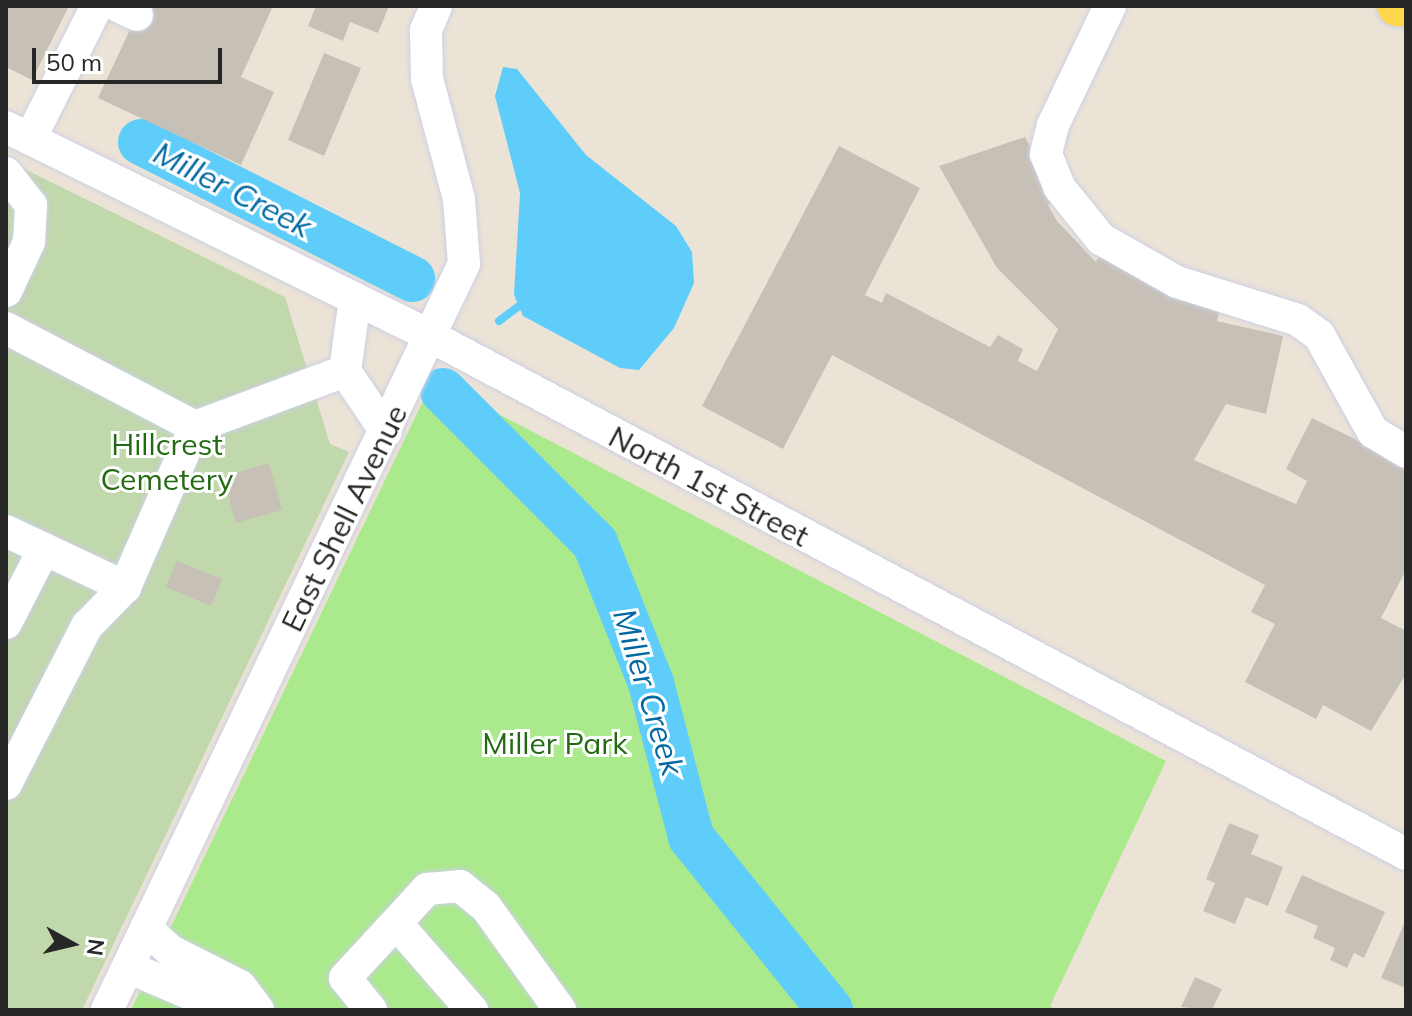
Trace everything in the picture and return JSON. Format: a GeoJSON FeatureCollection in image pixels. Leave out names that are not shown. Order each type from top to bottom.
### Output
{"type":"FeatureCollection","features":[{"type":"Feature","properties":{"kind":"main road"},"geometry":{"type":"LineString","coordinates":[[1397,6],[1406,7]]}},
{"type":"Feature","properties":{"kind":"street"},"geometry":{"type":"LineString","coordinates":[[18,133],[97,6]]}},
{"type":"Feature","properties":{"kind":"street","name":"East Shell Avenue"},"geometry":{"type":"LineString","coordinates":[[107,1010],[432,337],[464,264],[456,184],[427,79],[426,30],[436,6]]}},
{"type":"Feature","properties":{"kind":"street"},"geometry":{"type":"LineString","coordinates":[[1110,6],[1053,125],[1046,154],[1059,187],[1101,239],[1177,282],[1298,320],[1319,335],[1373,432],[1406,452]]}},
{"type":"Feature","properties":{"kind":"street","name":"North 1st Street"},"geometry":{"type":"LineString","coordinates":[[18,133],[432,337],[1406,854]]}},
{"type":"Feature","properties":{"kind":"street"},"geometry":{"type":"LineString","coordinates":[[6,173],[31,205],[29,242],[6,291]]}},
{"type":"Feature","properties":{"kind":"street"},"geometry":{"type":"LineString","coordinates":[[355,299],[345,371],[386,432]]}},
{"type":"Feature","properties":{"kind":"street"},"geometry":{"type":"LineString","coordinates":[[6,328],[195,427]]}},
{"type":"Feature","properties":{"kind":"street"},"geometry":{"type":"LineString","coordinates":[[6,784],[87,626],[125,587],[195,427],[345,371]]}},
{"type":"Feature","properties":{"kind":"street"},"geometry":{"type":"LineString","coordinates":[[6,531],[125,587]]}},
{"type":"Feature","properties":{"kind":"street"},"geometry":{"type":"LineString","coordinates":[[6,623],[44,549]]}},
{"type":"Feature","properties":{"kind":"street"},"geometry":{"type":"LineString","coordinates":[[371,1010],[345,978],[427,889],[460,886],[504,930],[560,1010]]}},
{"type":"Feature","properties":{"kind":"street"},"geometry":{"type":"LineString","coordinates":[[396,923],[472,1010]]}},
{"type":"Feature","properties":{"kind":"street"},"geometry":{"type":"LineString","coordinates":[[146,928],[171,951],[240,986],[258,1010]]}},
{"type":"Feature","properties":{"kind":"street"},"geometry":{"type":"LineString","coordinates":[[128,967],[228,1010]]}},
{"type":"Feature","properties":{"kind":"green space","name":"Hillcrest Cemetery"},"geometry":{"type":"Polygon","coordinates":[[[6,160],[285,297],[330,444],[349,452],[82,1010],[6,1010],[6,160]]]}},
{"type":"Feature","properties":{"kind":"green space","name":"Miller Park"},"geometry":{"type":"Polygon","coordinates":[[[433,380],[1166,761],[1050,1006],[1057,1010],[131,1010],[433,380]]]}},
{"type":"Feature","properties":{"kind":"water"},"geometry":{"type":"Polygon","coordinates":[[[503,67],[517,69],[586,155],[676,226],[692,252],[694,283],[674,328],[639,370],[620,368],[523,316],[514,295],[520,193],[495,96],[503,67]]]}},
{"type":"Feature","properties":{"kind":"building"},"geometry":{"type":"Polygon","coordinates":[[[6,6],[69,6],[32,80],[6,67],[6,6]]]}},
{"type":"Feature","properties":{"kind":"building"},"geometry":{"type":"Polygon","coordinates":[[[141,6],[273,6],[241,77],[274,92],[241,165],[98,98],[141,6]]]}},
{"type":"Feature","properties":{"kind":"building"},"geometry":{"type":"Polygon","coordinates":[[[316,6],[389,6],[378,33],[350,22],[343,41],[308,26],[316,6]]]}},
{"type":"Feature","properties":{"kind":"building"},"geometry":{"type":"Polygon","coordinates":[[[324,53],[361,68],[324,156],[288,140],[324,53]]]}},
{"type":"Feature","properties":{"kind":"building"},"geometry":{"type":"Polygon","coordinates":[[[1025,137],[1057,199],[1048,205],[1057,221],[1096,262],[1102,249],[1220,307],[1217,321],[1283,336],[1266,414],[1226,404],[1194,460],[1296,504],[1307,481],[1286,469],[1312,418],[1406,464],[1406,570],[1381,618],[1406,631],[1406,674],[1371,731],[1323,705],[1316,719],[1245,682],[1275,624],[1251,612],[1265,585],[832,355],[783,449],[702,406],[839,146],[920,188],[865,295],[882,303],[886,293],[990,347],[998,335],[1023,349],[1018,361],[1037,371],[1058,329],[997,268],[939,166],[1025,137]]]}},
{"type":"Feature","properties":{"kind":"building"},"geometry":{"type":"Polygon","coordinates":[[[269,463],[282,510],[236,523],[223,477],[269,463]]]}},
{"type":"Feature","properties":{"kind":"building"},"geometry":{"type":"Polygon","coordinates":[[[177,561],[222,579],[211,606],[166,587],[177,561]]]}},
{"type":"Feature","properties":{"kind":"building"},"geometry":{"type":"Polygon","coordinates":[[[1229,823],[1259,835],[1251,854],[1283,867],[1268,906],[1246,897],[1235,924],[1203,911],[1215,883],[1206,879],[1229,823]]]}},
{"type":"Feature","properties":{"kind":"building"},"geometry":{"type":"Polygon","coordinates":[[[1302,875],[1385,912],[1364,958],[1354,953],[1347,968],[1330,960],[1335,948],[1313,938],[1318,926],[1285,912],[1302,875]]]}},
{"type":"Feature","properties":{"kind":"building"},"geometry":{"type":"Polygon","coordinates":[[[1406,919],[1406,988],[1381,978],[1406,919]]]}},
{"type":"Feature","properties":{"kind":"building"},"geometry":{"type":"Polygon","coordinates":[[[1195,977],[1222,989],[1212,1010],[1181,1007],[1195,977]]]}},
{"type":"Feature","properties":{"kind":"waterway","name":"Miller Creek"},"geometry":{"type":"LineString","coordinates":[[141,142],[412,279]]}},
{"type":"Feature","properties":{"kind":"waterway"},"geometry":{"type":"LineString","coordinates":[[499,321],[527,300]]}},
{"type":"Feature","properties":{"kind":"waterway","name":"Miller Creek"},"geometry":{"type":"LineString","coordinates":[[443,391],[595,543],[651,683],[691,837],[830,1010]]}}]}
